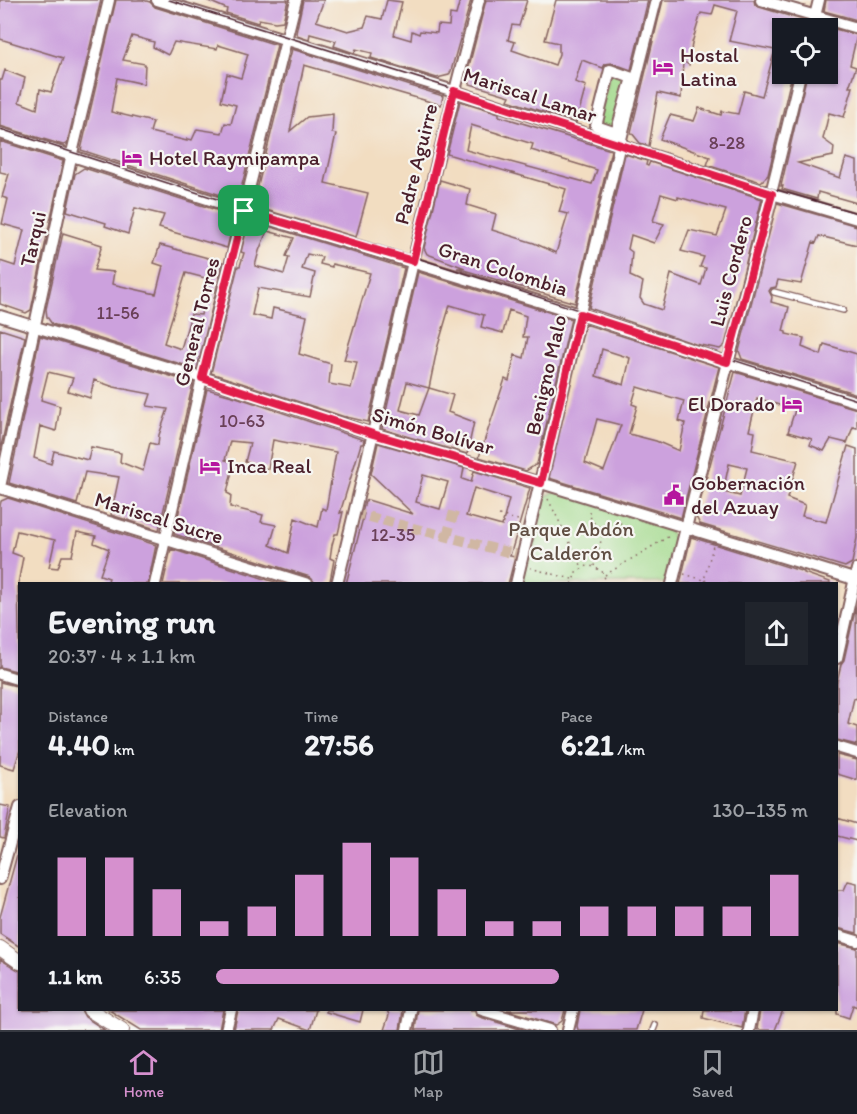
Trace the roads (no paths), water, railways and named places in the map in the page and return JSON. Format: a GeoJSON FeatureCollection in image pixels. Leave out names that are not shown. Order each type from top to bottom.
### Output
{"type":"FeatureCollection","features":[{"type":"Feature","properties":{"kind":"street","name":"Tarqui"},"geometry":{"type":"LineString","coordinates":[[0,487],[34,326],[109,0]]}},
{"type":"Feature","properties":{"kind":"street","name":"Mariscal Lamar"},"geometry":{"type":"LineString","coordinates":[[156,0],[454,91],[772,194],[857,219]]}},
{"type":"Feature","properties":{"kind":"street","name":"General Torres"},"geometry":{"type":"LineString","coordinates":[[155,582],[202,378],[296,0]]}},
{"type":"Feature","properties":{"kind":"street","name":"Padre Aguirre"},"geometry":{"type":"LineString","coordinates":[[337,582],[454,91],[479,0]]}},
{"type":"Feature","properties":{"kind":"street","name":"Benigno Malo"},"geometry":{"type":"LineString","coordinates":[[517,582],[656,0]]}},
{"type":"Feature","properties":{"kind":"street"},"geometry":{"type":"LineString","coordinates":[[761,0],[857,28]]}},
{"type":"Feature","properties":{"kind":"street"},"geometry":{"type":"LineString","coordinates":[[814,18],[819,0]]}},
{"type":"Feature","properties":{"kind":"street"},"geometry":{"type":"LineString","coordinates":[[610,70],[632,78],[616,133],[596,126],[610,70]]}},
{"type":"Feature","properties":{"kind":"street","name":"Luis Cordero"},"geometry":{"type":"LineString","coordinates":[[672,582],[727,362],[772,194],[798,84]]}},
{"type":"Feature","properties":{"kind":"street","name":"Gran Colombia"},"geometry":{"type":"LineString","coordinates":[[0,133],[857,402]]}},
{"type":"Feature","properties":{"kind":"street","name":"Simón Bolívar"},"geometry":{"type":"LineString","coordinates":[[0,316],[202,378],[373,434],[715,537],[856,576]]}},
{"type":"Feature","properties":{"kind":"street","name":"Mariscal Sucre"},"geometry":{"type":"LineString","coordinates":[[0,487],[302,582]]}},
{"type":"Feature","properties":{"kind":"street"},"geometry":{"type":"LineString","coordinates":[[838,654],[856,576]]}},
{"type":"Feature","properties":{"kind":"street"},"geometry":{"type":"LineString","coordinates":[[0,674],[18,679]]}},
{"type":"Feature","properties":{"kind":"street"},"geometry":{"type":"LineString","coordinates":[[838,747],[857,753]]}},
{"type":"Feature","properties":{"kind":"street"},"geometry":{"type":"LineString","coordinates":[[0,879],[18,814]]}},
{"type":"Feature","properties":{"kind":"street"},"geometry":{"type":"LineString","coordinates":[[838,935],[857,941]]}},
{"type":"Feature","properties":{"kind":"street"},"geometry":{"type":"LineString","coordinates":[[0,948],[18,961]]}},
{"type":"Feature","properties":{"kind":"street"},"geometry":{"type":"LineString","coordinates":[[92,1011],[122,1030]]}},
{"type":"Feature","properties":{"kind":"street"},"geometry":{"type":"LineString","coordinates":[[226,1030],[231,1011]]}},
{"type":"Feature","properties":{"kind":"street"},"geometry":{"type":"LineString","coordinates":[[407,1030],[411,1011]]}},
{"type":"Feature","properties":{"kind":"street"},"geometry":{"type":"LineString","coordinates":[[485,1011],[550,1030]]}},
{"type":"Feature","properties":{"kind":"street"},"geometry":{"type":"LineString","coordinates":[[568,1030],[573,1011]]}},
{"type":"Feature","properties":{"kind":"street"},"geometry":{"type":"LineString","coordinates":[[748,1030],[753,1011]]}},
{"type":"Feature","properties":{"kind":"lane"},"geometry":{"type":"LineString","coordinates":[[774,292],[843,310]]}},
{"type":"Feature","properties":{"kind":"tunnel"},"geometry":{"type":"LineString","coordinates":[[447,536],[454,512]]}},
{"type":"Feature","properties":{"kind":"tunnel"},"geometry":{"type":"LineString","coordinates":[[354,513],[523,556]]}},
{"type":"Feature","properties":{"kind":"tram line"},"geometry":{"type":"LineString","coordinates":[[169,0],[773,189],[857,213]]}},
{"type":"Feature","properties":{"kind":"tram line"},"geometry":{"type":"LineString","coordinates":[[0,129],[245,208],[414,257],[857,400]]}},
{"type":"Feature","properties":{"kind":"place","name":"Hostal Latina"},"geometry":{"type":"Point","coordinates":[663,67]}},
{"type":"Feature","properties":{"kind":"place","name":"Hotel Raymipampa"},"geometry":{"type":"Point","coordinates":[132,158]}},
{"type":"Feature","properties":{"kind":"place","name":"El Dorado"},"geometry":{"type":"Point","coordinates":[792,404]}},
{"type":"Feature","properties":{"kind":"place","name":"Inca Real"},"geometry":{"type":"Point","coordinates":[210,466]}},
{"type":"Feature","properties":{"kind":"place","name":"Gobernación del Azuay"},"geometry":{"type":"Point","coordinates":[674,495]}},
{"type":"Feature","properties":{"kind":"park label","name":"Parque Abdón Calderón"},"geometry":{"type":"Point","coordinates":[571,541]}}]}
